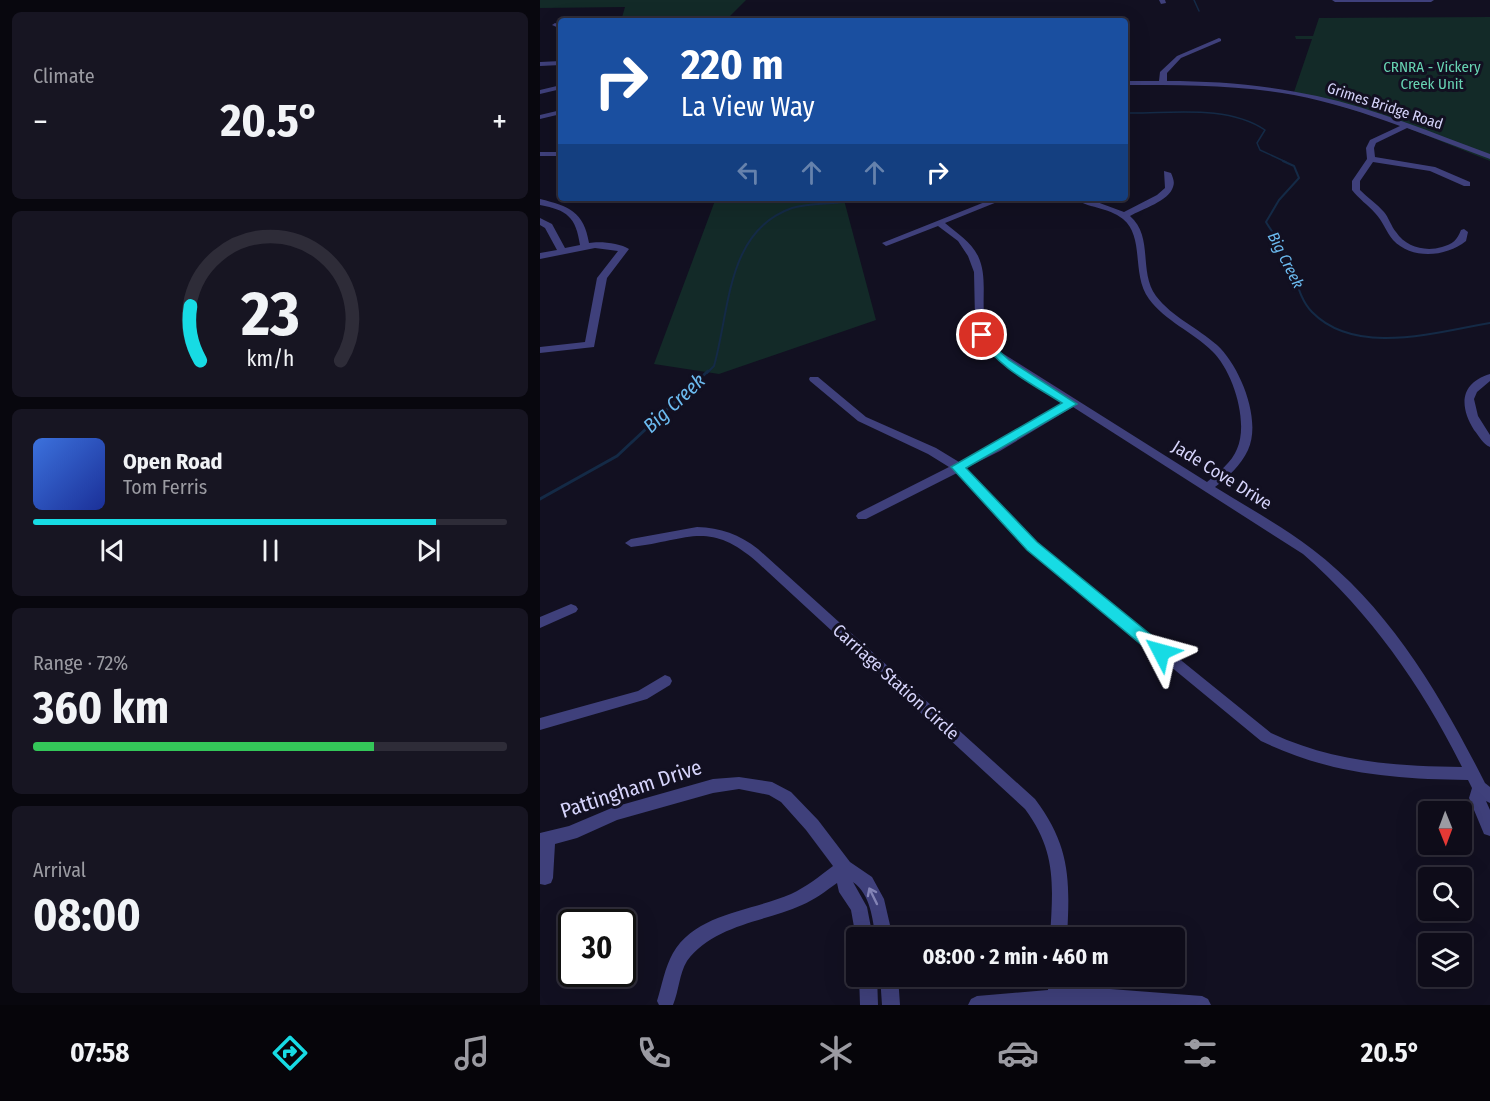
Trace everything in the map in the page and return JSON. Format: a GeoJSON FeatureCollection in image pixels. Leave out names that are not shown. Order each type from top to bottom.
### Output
{"type":"FeatureCollection","features":[{"type":"Feature","properties":{"kind":"street"},"geometry":{"type":"LineString","coordinates":[[1335,0],[1431,0]]}},
{"type":"Feature","properties":{"kind":"street"},"geometry":{"type":"LineString","coordinates":[[1163,83],[1163,72],[1170,62],[1219,40]]}},
{"type":"Feature","properties":{"kind":"street"},"geometry":{"type":"LineString","coordinates":[[540,64],[558,62]]}},
{"type":"Feature","properties":{"kind":"street","name":"Grimes Bridge Road"},"geometry":{"type":"LineString","coordinates":[[1128,83],[1225,84],[1288,92],[1346,105],[1490,158]]}},
{"type":"Feature","properties":{"kind":"street"},"geometry":{"type":"LineString","coordinates":[[540,92],[558,88]]}},
{"type":"Feature","properties":{"kind":"street"},"geometry":{"type":"LineString","coordinates":[[540,117],[558,113]]}},
{"type":"Feature","properties":{"kind":"street"},"geometry":{"type":"LineString","coordinates":[[1405,126],[1373,142],[1370,148],[1371,159],[1356,181],[1356,190],[1380,213],[1396,238],[1414,252],[1450,249],[1463,239],[1464,232]]}},
{"type":"Feature","properties":{"kind":"street"},"geometry":{"type":"LineString","coordinates":[[540,154],[558,154]]}},
{"type":"Feature","properties":{"kind":"street"},"geometry":{"type":"LineString","coordinates":[[1371,159],[1432,169],[1467,184]]}},
{"type":"Feature","properties":{"kind":"street"},"geometry":{"type":"LineString","coordinates":[[1124,215],[1166,193],[1170,182],[1167,173]]}},
{"type":"Feature","properties":{"kind":"street"},"geometry":{"type":"LineString","coordinates":[[886,243],[995,201]]}},
{"type":"Feature","properties":{"kind":"street"},"geometry":{"type":"LineString","coordinates":[[1085,201],[1124,215],[1139,232],[1140,271],[1148,292],[1165,311],[1216,350],[1237,381],[1248,420],[1247,440],[1235,464],[1207,488]]}},
{"type":"Feature","properties":{"kind":"street"},"geometry":{"type":"LineString","coordinates":[[540,202],[563,208],[578,219],[583,228],[585,247]]}},
{"type":"Feature","properties":{"kind":"street"},"geometry":{"type":"LineString","coordinates":[[540,221],[549,226],[562,251]]}},
{"type":"Feature","properties":{"kind":"street","name":"Jade Cove Drive"},"geometry":{"type":"LineString","coordinates":[[939,223],[963,240],[976,258],[979,272],[980,326],[988,345],[1005,362],[1307,551],[1351,588],[1381,625],[1429,698],[1481,786],[1477,798],[1490,829]]}},
{"type":"Feature","properties":{"kind":"street"},"geometry":{"type":"LineString","coordinates":[[540,256],[585,247],[624,249],[602,278],[590,345],[540,350]]}},
{"type":"Feature","properties":{"kind":"street"},"geometry":{"type":"LineString","coordinates":[[1490,377],[1472,392],[1468,403],[1470,414],[1490,443]]}},
{"type":"Feature","properties":{"kind":"street"},"geometry":{"type":"LineString","coordinates":[[814,380],[862,418],[932,451],[958,467],[1032,546],[1266,737],[1304,755],[1361,768],[1408,773],[1481,786]]}},
{"type":"Feature","properties":{"kind":"street"},"geometry":{"type":"LineString","coordinates":[[862,516],[958,467],[1071,404]]}},
{"type":"Feature","properties":{"kind":"street","name":"Carriage Station Circle"},"geometry":{"type":"LineString","coordinates":[[631,543],[654,542],[686,533],[720,533],[738,540],[770,566],[1030,804],[1050,832],[1059,860],[1058,927]]}},
{"type":"Feature","properties":{"kind":"street"},"geometry":{"type":"LineString","coordinates":[[540,622],[570,609]]}},
{"type":"Feature","properties":{"kind":"street"},"geometry":{"type":"LineString","coordinates":[[540,724],[642,695],[665,681]]}},
{"type":"Feature","properties":{"kind":"street","name":"Pattingham Drive"},"geometry":{"type":"LineString","coordinates":[[543,840],[571,833],[614,814],[712,786],[739,783],[772,789],[786,797],[812,825],[844,867],[866,882],[876,898],[883,927]]}},
{"type":"Feature","properties":{"kind":"street"},"geometry":{"type":"LineString","coordinates":[[543,840],[545,878]]}},
{"type":"Feature","properties":{"kind":"street"},"geometry":{"type":"LineString","coordinates":[[666,1001],[680,956],[698,938],[718,927],[798,899],[822,885],[844,867]]}},
{"type":"Feature","properties":{"kind":"street","name":"Pattingham Drive"},"geometry":{"type":"LineString","coordinates":[[844,867],[846,887],[859,907],[863,927]]}},
{"type":"Feature","properties":{"kind":"street"},"geometry":{"type":"LineString","coordinates":[[868,987],[869,1005]]}},
{"type":"Feature","properties":{"kind":"street"},"geometry":{"type":"LineString","coordinates":[[890,987],[891,1005]]}},
{"type":"Feature","properties":{"kind":"street"},"geometry":{"type":"LineString","coordinates":[[1057,987],[1057,997]]}},
{"type":"Feature","properties":{"kind":"street"},"geometry":{"type":"LineString","coordinates":[[977,1005],[1057,997],[1131,998],[1202,1005]]}},
{"type":"Feature","properties":{"kind":"green space"},"geometry":{"type":"Polygon","coordinates":[[[540,0],[746,0],[728,18],[622,18],[625,7],[540,8],[540,0]]]}},
{"type":"Feature","properties":{"kind":"green space","name":"CRNRA - Vickery Creek Unit"},"geometry":{"type":"Polygon","coordinates":[[[1490,17],[1490,161],[1393,122],[1294,92],[1312,39],[1296,39],[1295,36],[1313,36],[1319,18],[1490,17]]]}},
{"type":"Feature","properties":{"kind":"green space"},"geometry":{"type":"Polygon","coordinates":[[[715,201],[844,201],[876,320],[719,374],[654,364],[715,201]]]}},
{"type":"Feature","properties":{"kind":"waterway"},"geometry":{"type":"LineString","coordinates":[[1194,0],[1199,11]]}},
{"type":"Feature","properties":{"kind":"waterway","name":"Big Creek"},"geometry":{"type":"LineString","coordinates":[[1128,113],[1215,113],[1250,122],[1265,130],[1257,143],[1260,150],[1286,162]]}},
{"type":"Feature","properties":{"kind":"waterway","name":"Big Creek"},"geometry":{"type":"LineString","coordinates":[[1283,161],[1294,166],[1299,178],[1279,200],[1266,222],[1286,252],[1300,293],[1312,312],[1330,326],[1351,334],[1374,338],[1422,335],[1490,323]]}},
{"type":"Feature","properties":{"kind":"waterway","name":"Big Creek"},"geometry":{"type":"LineString","coordinates":[[707,373],[714,366],[734,275],[754,235],[770,219],[792,208],[848,201]]}},
{"type":"Feature","properties":{"kind":"waterway","name":"Big Creek"},"geometry":{"type":"LineString","coordinates":[[540,499],[617,456],[708,371]]}},
{"type":"Feature","properties":{"kind":"route"},"geometry":{"type":"LineString","coordinates":[[982,335],[988,345],[1005,362],[1071,404],[996,448],[958,467],[1032,546],[1161,652]]}}]}
